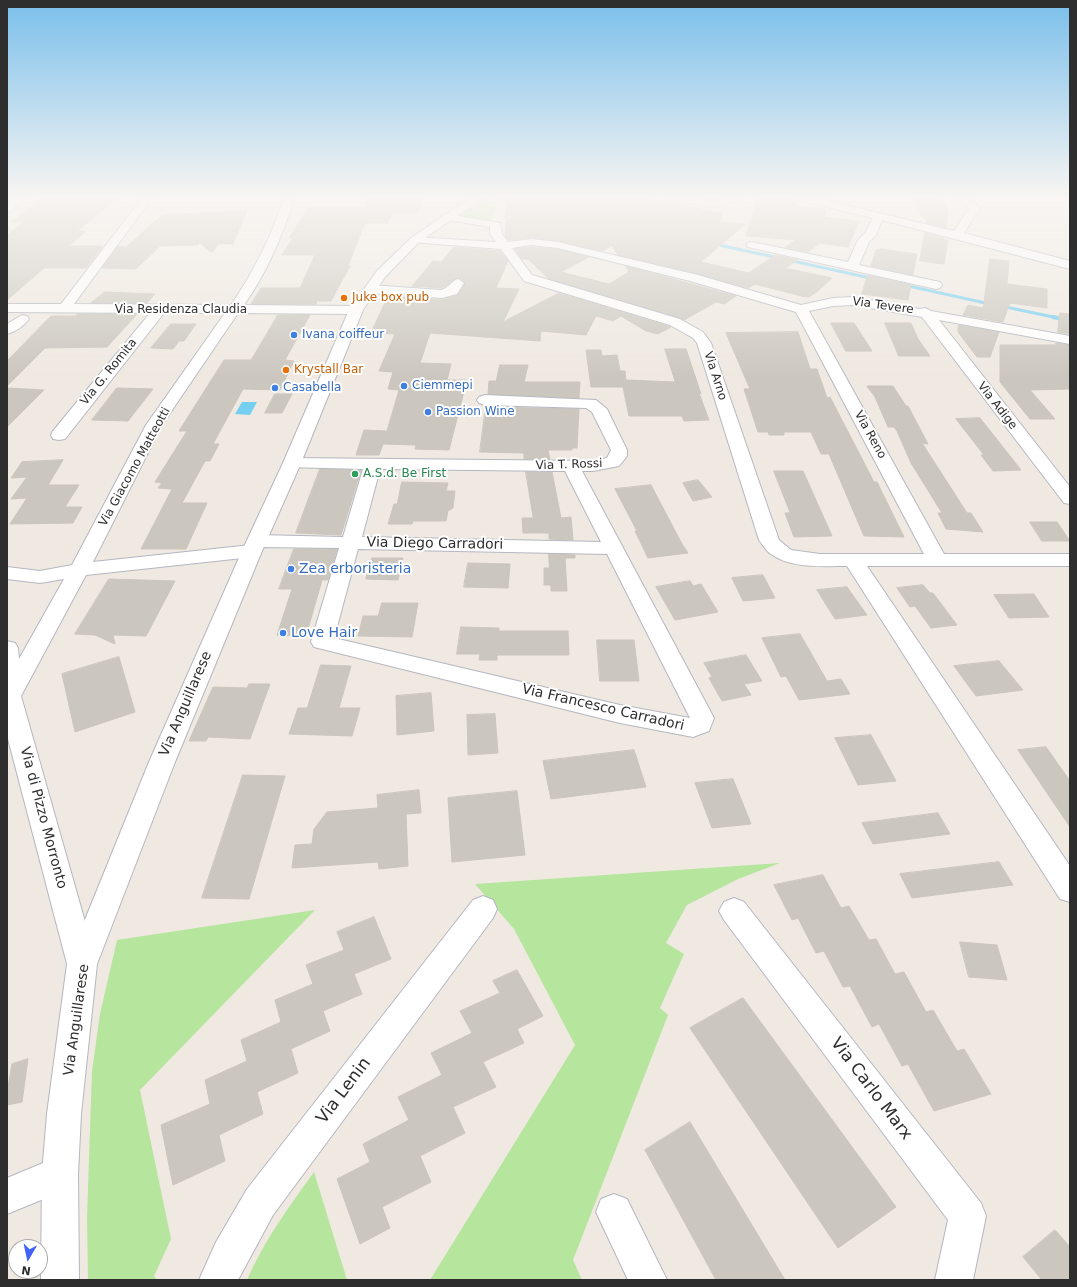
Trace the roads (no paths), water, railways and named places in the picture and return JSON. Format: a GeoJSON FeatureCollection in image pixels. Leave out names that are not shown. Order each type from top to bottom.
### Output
{"type":"FeatureCollection","features":[{"type":"Feature","properties":{"kind":"street"},"geometry":{"type":"LineString","coordinates":[[64,309],[102,258]]}},
{"type":"Feature","properties":{"kind":"street","name":"Via Giacomo Matteotti"},"geometry":{"type":"LineString","coordinates":[[8,699],[79,570],[154,425],[250,287],[264,258]]}},
{"type":"Feature","properties":{"kind":"street","name":"Via Anguillarese"},"geometry":{"type":"LineString","coordinates":[[60,1280],[60,1174],[64,1114],[82,964],[157,774],[292,463],[356,310],[370,289],[395,258]]}},
{"type":"Feature","properties":{"kind":"street","name":"Via Arno"},"geometry":{"type":"LineString","coordinates":[[514,258],[528,278],[675,322],[689,328],[698,335],[704,343],[772,546],[786,554],[804,558],[854,561]]}},
{"type":"Feature","properties":{"kind":"street","name":"Via Tevere"},"geometry":{"type":"LineString","coordinates":[[612,258],[757,295],[801,309],[833,302],[853,301],[925,312],[1070,340]]}},
{"type":"Feature","properties":{"kind":"street"},"geometry":{"type":"LineString","coordinates":[[814,258],[936,285]]}},
{"type":"Feature","properties":{"kind":"street"},"geometry":{"type":"LineString","coordinates":[[852,266],[856,258]]}},
{"type":"Feature","properties":{"kind":"street"},"geometry":{"type":"LineString","coordinates":[[1044,258],[1070,265]]}},
{"type":"Feature","properties":{"kind":"street"},"geometry":{"type":"LineString","coordinates":[[370,289],[442,294],[452,291],[458,284]]}},
{"type":"Feature","properties":{"kind":"street","name":"Via Residenza Claudia"},"geometry":{"type":"LineString","coordinates":[[7,308],[356,310]]}},
{"type":"Feature","properties":{"kind":"street","name":"Via Reno"},"geometry":{"type":"LineString","coordinates":[[801,309],[938,561]]}},
{"type":"Feature","properties":{"kind":"street","name":"Via G. Romita"},"geometry":{"type":"LineString","coordinates":[[59,435],[159,310]]}},
{"type":"Feature","properties":{"kind":"street","name":"Via Adige"},"geometry":{"type":"LineString","coordinates":[[925,312],[1070,499]]}},
{"type":"Feature","properties":{"kind":"street"},"geometry":{"type":"LineString","coordinates":[[7,330],[22,318]]}},
{"type":"Feature","properties":{"kind":"street","name":"Via T. Rossi"},"geometry":{"type":"LineString","coordinates":[[292,463],[571,466],[604,465],[613,462],[618,456],[618,450],[599,409],[595,405],[583,402],[485,400]]}},
{"type":"Feature","properties":{"kind":"street"},"geometry":{"type":"LineString","coordinates":[[351,542],[373,464]]}},
{"type":"Feature","properties":{"kind":"street","name":"Via Francesco Carradori"},"geometry":{"type":"LineString","coordinates":[[351,542],[322,642],[620,714],[693,728],[700,725],[702,718],[699,711],[571,466]]}},
{"type":"Feature","properties":{"kind":"street","name":"Via Diego Carradori"},"geometry":{"type":"LineString","coordinates":[[7,573],[40,577],[79,570],[255,546],[351,542],[613,548]]}},
{"type":"Feature","properties":{"kind":"street"},"geometry":{"type":"LineString","coordinates":[[854,561],[1070,560]]}},
{"type":"Feature","properties":{"kind":"street"},"geometry":{"type":"LineString","coordinates":[[854,561],[1070,890]]}},
{"type":"Feature","properties":{"kind":"street","name":"Via di Pizzo Morronto"},"geometry":{"type":"LineString","coordinates":[[7,648],[8,699],[82,964]]}},
{"type":"Feature","properties":{"kind":"street","name":"Via Lenin"},"geometry":{"type":"LineString","coordinates":[[218,1280],[228,1255],[260,1202],[483,909]]}},
{"type":"Feature","properties":{"kind":"street","name":"Via Carlo Marx"},"geometry":{"type":"LineString","coordinates":[[734,911],[968,1216],[954,1280]]}},
{"type":"Feature","properties":{"kind":"street"},"geometry":{"type":"LineString","coordinates":[[7,1196],[60,1174]]}},
{"type":"Feature","properties":{"kind":"street"},"geometry":{"type":"LineString","coordinates":[[614,1212],[648,1280]]}},
{"type":"Feature","properties":{"kind":"water"},"geometry":{"type":"Polygon","coordinates":[[[242,402],[257,402],[250,415],[235,414],[242,402]]]}},
{"type":"Feature","properties":{"kind":"waterway"},"geometry":{"type":"LineString","coordinates":[[788,260],[875,279]]}},
{"type":"Feature","properties":{"kind":"waterway"},"geometry":{"type":"LineString","coordinates":[[904,285],[990,304]]}},
{"type":"Feature","properties":{"kind":"waterway"},"geometry":{"type":"LineString","coordinates":[[1001,306],[1058,318]]}},
{"type":"Feature","properties":{"kind":"waterway"},"geometry":{"type":"LineString","coordinates":[[1053,317],[1070,321]]}},
{"type":"Feature","properties":{"kind":"place","name":"Juke box pub"},"geometry":{"type":"Point","coordinates":[344,298]}},
{"type":"Feature","properties":{"kind":"place","name":"Ivana coiffeur"},"geometry":{"type":"Point","coordinates":[294,335]}},
{"type":"Feature","properties":{"kind":"place","name":"Krystall Bar"},"geometry":{"type":"Point","coordinates":[286,370]}},
{"type":"Feature","properties":{"kind":"place","name":"Ciemmepi"},"geometry":{"type":"Point","coordinates":[404,386]}},
{"type":"Feature","properties":{"kind":"place","name":"Casabella"},"geometry":{"type":"Point","coordinates":[275,388]}},
{"type":"Feature","properties":{"kind":"place","name":"Passion Wine"},"geometry":{"type":"Point","coordinates":[428,412]}},
{"type":"Feature","properties":{"kind":"place","name":"A.S.d. Be First"},"geometry":{"type":"Point","coordinates":[355,474]}},
{"type":"Feature","properties":{"kind":"place","name":"Zea erboristeria"},"geometry":{"type":"Point","coordinates":[291,569]}},
{"type":"Feature","properties":{"kind":"place","name":"Love Hair"},"geometry":{"type":"Point","coordinates":[283,633]}}]}
